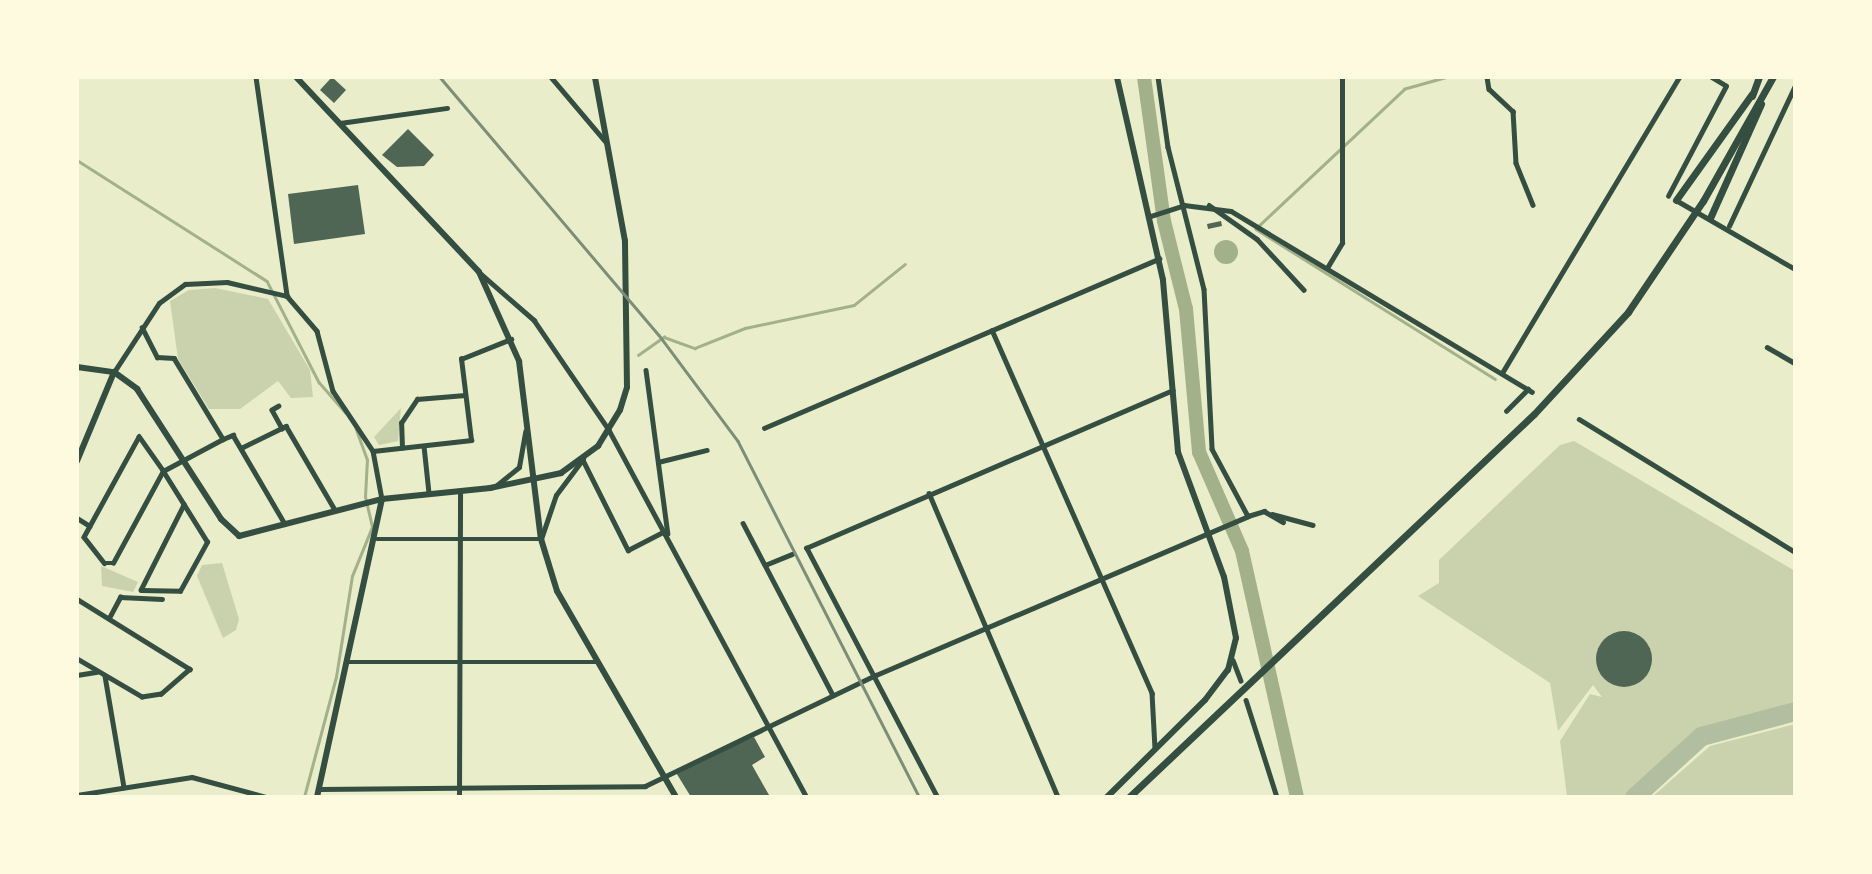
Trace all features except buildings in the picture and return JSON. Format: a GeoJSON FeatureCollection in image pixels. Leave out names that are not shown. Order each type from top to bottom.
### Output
{"type":"FeatureCollection","features":[{"type":"Feature","properties":{"kind":"main road"},"geometry":{"type":"LineString","coordinates":[[296,77],[479,272],[512,338],[527,422],[541,539],[557,591],[676,797]]}},
{"type":"Feature","properties":{"kind":"main road"},"geometry":{"type":"LineString","coordinates":[[77,367],[114,372],[136,389],[232,532],[249,535],[382,499],[535,481],[583,459],[609,430],[627,387],[628,288],[595,77]]}},
{"type":"Feature","properties":{"kind":"main road"},"geometry":{"type":"LineString","coordinates":[[1107,797],[1205,700],[1233,660],[1234,619],[1210,534],[1182,469],[1159,259],[1117,77]]}},
{"type":"Feature","properties":{"kind":"main road"},"geometry":{"type":"LineString","coordinates":[[1747,117],[1759,77]]}},
{"type":"Feature","properties":{"kind":"main road"},"geometry":{"type":"LineString","coordinates":[[1710,218],[1773,77]]}},
{"type":"Feature","properties":{"kind":"main road"},"geometry":{"type":"LineString","coordinates":[[1676,200],[1752,94]]}},
{"type":"Feature","properties":{"kind":"main road"},"geometry":{"type":"LineString","coordinates":[[1129,797],[1544,404],[1628,312],[1703,201],[1747,117],[1764,96]]}},
{"type":"Feature","properties":{"kind":"main road"},"geometry":{"type":"LineString","coordinates":[[78,455],[114,372]]}},
{"type":"Feature","properties":{"kind":"main road"},"geometry":{"type":"LineString","coordinates":[[317,797],[377,539],[382,499]]}},
{"type":"Feature","properties":{"kind":"street"},"geometry":{"type":"LineString","coordinates":[[256,77],[287,296],[317,331],[333,391],[373,451],[382,499]]}},
{"type":"Feature","properties":{"kind":"street"},"geometry":{"type":"LineString","coordinates":[[551,77],[606,143]]}},
{"type":"Feature","properties":{"kind":"street"},"geometry":{"type":"LineString","coordinates":[[1158,77],[1182,205],[1204,289],[1212,449],[1246,518]]}},
{"type":"Feature","properties":{"kind":"street"},"geometry":{"type":"LineString","coordinates":[[1327,268],[1342,243],[1342,77]]}},
{"type":"Feature","properties":{"kind":"street"},"geometry":{"type":"LineString","coordinates":[[1487,77],[1489,89],[1513,111],[1516,163],[1533,205]]}},
{"type":"Feature","properties":{"kind":"street"},"geometry":{"type":"LineString","coordinates":[[1502,373],[1679,77]]}},
{"type":"Feature","properties":{"kind":"street"},"geometry":{"type":"LineString","coordinates":[[1668,196],[1726,86],[1711,77]]}},
{"type":"Feature","properties":{"kind":"street"},"geometry":{"type":"LineString","coordinates":[[1729,226],[1795,86]]}},
{"type":"Feature","properties":{"kind":"street"},"geometry":{"type":"LineString","coordinates":[[340,123],[447,107]]}},
{"type":"Feature","properties":{"kind":"street"},"geometry":{"type":"LineString","coordinates":[[1676,200],[1729,226],[1795,269]]}},
{"type":"Feature","properties":{"kind":"street"},"geometry":{"type":"LineString","coordinates":[[1151,216],[1182,205],[1209,205],[1327,268],[1530,390],[1506,411]]}},
{"type":"Feature","properties":{"kind":"street"},"geometry":{"type":"LineString","coordinates":[[1209,205],[1257,239],[1304,290]]}},
{"type":"Feature","properties":{"kind":"street"},"geometry":{"type":"LineString","coordinates":[[764,428],[1159,259]]}},
{"type":"Feature","properties":{"kind":"street"},"geometry":{"type":"LineString","coordinates":[[479,272],[534,320],[609,430],[807,797]]}},
{"type":"Feature","properties":{"kind":"street"},"geometry":{"type":"LineString","coordinates":[[114,372],[159,303],[185,284],[227,282],[287,296]]}},
{"type":"Feature","properties":{"kind":"street"},"geometry":{"type":"LineString","coordinates":[[142,327],[158,357],[174,358],[223,439]]}},
{"type":"Feature","properties":{"kind":"street"},"geometry":{"type":"LineString","coordinates":[[992,330],[1152,693],[1155,749]]}},
{"type":"Feature","properties":{"kind":"street"},"geometry":{"type":"LineString","coordinates":[[373,451],[471,440],[461,359],[512,338]]}},
{"type":"Feature","properties":{"kind":"street"},"geometry":{"type":"LineString","coordinates":[[1768,346],[1795,363]]}},
{"type":"Feature","properties":{"kind":"street"},"geometry":{"type":"LineString","coordinates":[[646,370],[669,538]]}},
{"type":"Feature","properties":{"kind":"street"},"geometry":{"type":"LineString","coordinates":[[937,797],[876,675],[806,548],[1172,390]]}},
{"type":"Feature","properties":{"kind":"street"},"geometry":{"type":"LineString","coordinates":[[402,448],[401,423],[417,399],[465,395]]}},
{"type":"Feature","properties":{"kind":"street"},"geometry":{"type":"LineString","coordinates":[[279,406],[272,410],[282,428]]}},
{"type":"Feature","properties":{"kind":"street"},"geometry":{"type":"LineString","coordinates":[[1579,419],[1795,552]]}},
{"type":"Feature","properties":{"kind":"street"},"geometry":{"type":"LineString","coordinates":[[490,488],[519,467],[527,422]]}},
{"type":"Feature","properties":{"kind":"street"},"geometry":{"type":"LineString","coordinates":[[241,448],[286,426],[335,510]]}},
{"type":"Feature","properties":{"kind":"street"},"geometry":{"type":"LineString","coordinates":[[184,505],[141,590],[180,591],[207,542],[163,471],[139,437],[84,537],[104,563],[113,563],[163,471],[233,435],[285,524]]}},
{"type":"Feature","properties":{"kind":"street"},"geometry":{"type":"LineString","coordinates":[[424,446],[429,494]]}},
{"type":"Feature","properties":{"kind":"street"},"geometry":{"type":"LineString","coordinates":[[658,462],[707,450]]}},
{"type":"Feature","properties":{"kind":"street"},"geometry":{"type":"LineString","coordinates":[[377,539],[541,539],[556,495],[583,459],[628,550],[665,531]]}},
{"type":"Feature","properties":{"kind":"street"},"geometry":{"type":"LineString","coordinates":[[459,797],[460,491]]}},
{"type":"Feature","properties":{"kind":"street"},"geometry":{"type":"LineString","coordinates":[[929,493],[1058,797]]}},
{"type":"Feature","properties":{"kind":"street"},"geometry":{"type":"LineString","coordinates":[[1264,511],[1283,522]]}},
{"type":"Feature","properties":{"kind":"street"},"geometry":{"type":"LineString","coordinates":[[319,789],[459,790],[645,786],[662,773],[876,675],[1246,518],[1264,511],[1313,525]]}},
{"type":"Feature","properties":{"kind":"street"},"geometry":{"type":"LineString","coordinates":[[77,518],[90,526]]}},
{"type":"Feature","properties":{"kind":"street"},"geometry":{"type":"LineString","coordinates":[[743,523],[833,695]]}},
{"type":"Feature","properties":{"kind":"street"},"geometry":{"type":"LineString","coordinates":[[765,565],[792,554]]}},
{"type":"Feature","properties":{"kind":"street"},"geometry":{"type":"LineString","coordinates":[[109,618],[120,597],[162,599]]}},
{"type":"Feature","properties":{"kind":"street"},"geometry":{"type":"LineString","coordinates":[[77,599],[190,669],[153,698],[77,659]]}},
{"type":"Feature","properties":{"kind":"street"},"geometry":{"type":"LineString","coordinates":[[1233,660],[1241,681]]}},
{"type":"Feature","properties":{"kind":"street"},"geometry":{"type":"LineString","coordinates":[[348,662],[597,662]]}},
{"type":"Feature","properties":{"kind":"street"},"geometry":{"type":"LineString","coordinates":[[77,675],[99,671]]}},
{"type":"Feature","properties":{"kind":"street"},"geometry":{"type":"LineString","coordinates":[[105,675],[124,787]]}},
{"type":"Feature","properties":{"kind":"street"},"geometry":{"type":"LineString","coordinates":[[1246,700],[1277,797]]}},
{"type":"Feature","properties":{"kind":"street"},"geometry":{"type":"LineString","coordinates":[[77,795],[104,794],[124,787],[206,778],[265,797]]}},
{"type":"Feature","properties":{"kind":"shaded area"},"geometry":{"type":"Polygon","coordinates":[[[1226,240],[1235,243],[1238,252],[1235,261],[1226,264],[1217,261],[1214,252],[1217,243],[1226,240]]]}},
{"type":"Feature","properties":{"kind":"shaded area"},"geometry":{"type":"Polygon","coordinates":[[[215,288],[268,299],[310,370],[313,397],[291,398],[278,381],[240,409],[209,409],[178,359],[170,301],[189,290],[215,288]]]}},
{"type":"Feature","properties":{"kind":"shaded area"},"geometry":{"type":"Polygon","coordinates":[[[401,408],[398,441],[379,445],[374,437],[401,408]]]}},
{"type":"Feature","properties":{"kind":"shaded area"},"geometry":{"type":"Polygon","coordinates":[[[1574,441],[1795,571],[1795,704],[1698,730],[1623,797],[1567,797],[1560,741],[1590,694],[1602,697],[1593,685],[1558,731],[1550,683],[1418,596],[1439,583],[1439,560],[1560,445],[1574,441]]]}},
{"type":"Feature","properties":{"kind":"shaded area"},"geometry":{"type":"Polygon","coordinates":[[[222,563],[239,619],[236,630],[223,638],[197,576],[202,565],[222,563]]]}},
{"type":"Feature","properties":{"kind":"shaded area"},"geometry":{"type":"Polygon","coordinates":[[[101,566],[138,582],[133,592],[102,586],[101,566]]]}},
{"type":"Feature","properties":{"kind":"shaded area"},"geometry":{"type":"Polygon","coordinates":[[[1795,724],[1795,797],[1652,797],[1710,746],[1795,724]]]}},
{"type":"Feature","properties":{"kind":"waterway"},"geometry":{"type":"LineString","coordinates":[[1144,77],[1164,221],[1186,309],[1199,452],[1242,551],[1297,797]]}},
{"type":"Feature","properties":{"kind":"waterway"},"geometry":{"type":"LineString","coordinates":[[1448,77],[1405,89],[1256,229],[1495,379]]}},
{"type":"Feature","properties":{"kind":"waterway"},"geometry":{"type":"LineString","coordinates":[[77,160],[267,281],[319,382],[345,412]]}},
{"type":"Feature","properties":{"kind":"waterway"},"geometry":{"type":"LineString","coordinates":[[638,355],[664,337],[695,348],[745,328],[854,305],[905,264]]}},
{"type":"Feature","properties":{"kind":"waterway"},"geometry":{"type":"LineString","coordinates":[[304,797],[336,677],[352,576],[372,527],[365,497],[367,460],[356,429]]}},
{"type":"Feature","properties":{"kind":"taxiway"},"geometry":{"type":"LineString","coordinates":[[1634,797],[1701,736],[1795,711]]}},
{"type":"Feature","properties":{"kind":"railway"},"geometry":{"type":"LineString","coordinates":[[440,77],[659,335],[738,441],[919,797]]}}]}
